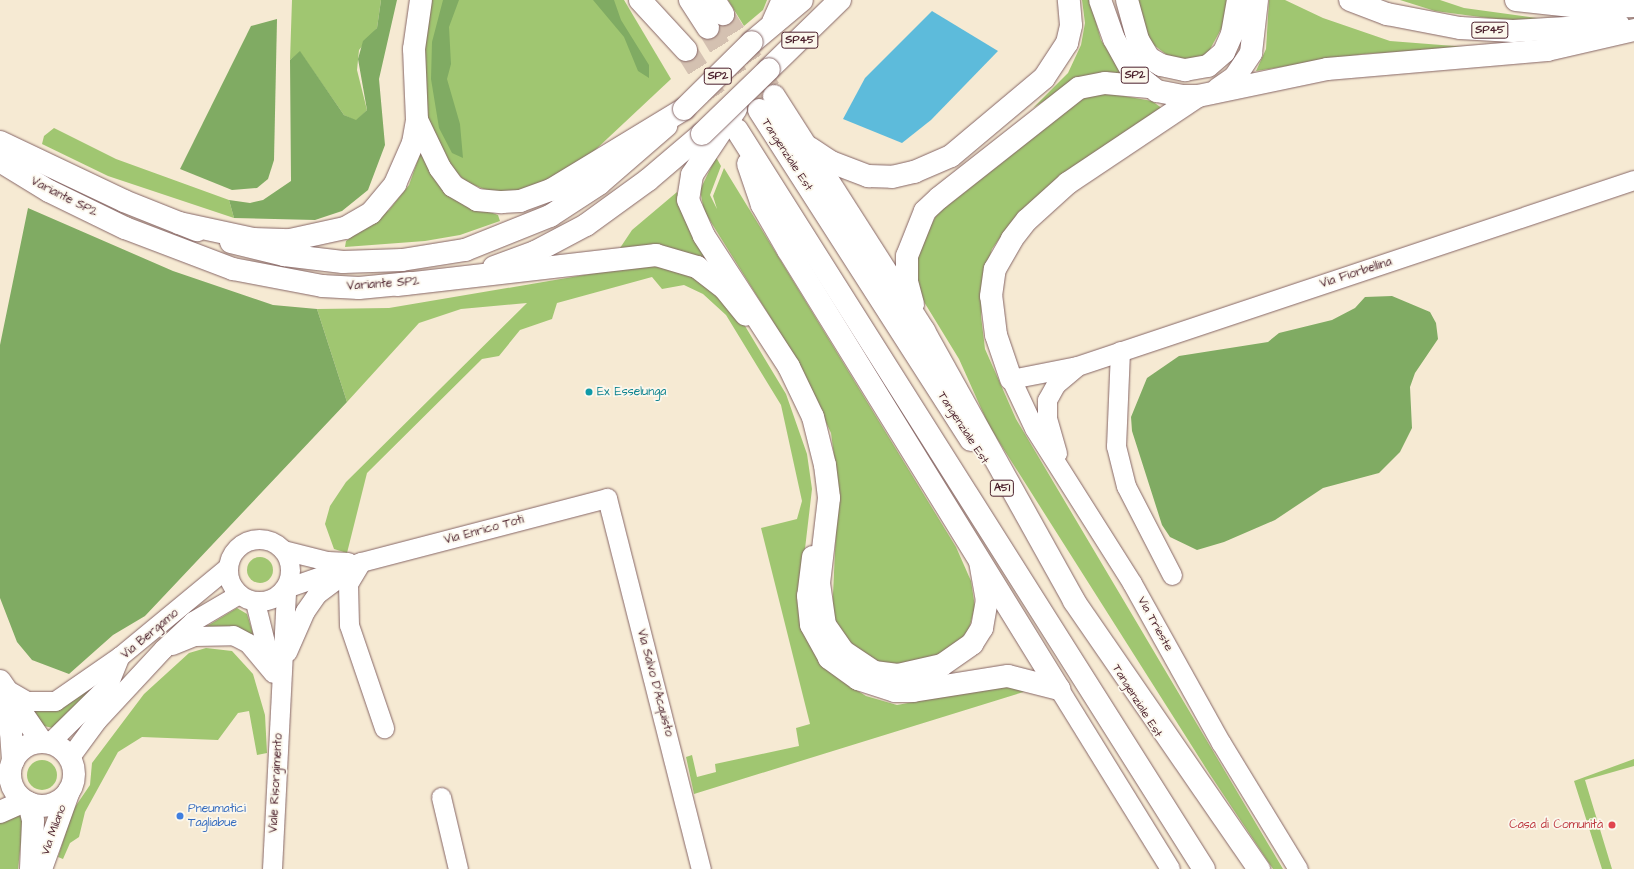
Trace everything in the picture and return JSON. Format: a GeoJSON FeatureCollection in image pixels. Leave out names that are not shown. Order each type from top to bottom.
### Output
{"type":"FeatureCollection","features":[{"type":"Feature","properties":{"kind":"main road"},"geometry":{"type":"LineString","coordinates":[[179,223],[253,239],[282,240],[312,238],[345,228],[371,213],[395,184],[413,143],[417,120],[414,49],[421,0]]}},
{"type":"Feature","properties":{"kind":"main road"},"geometry":{"type":"LineString","coordinates":[[640,0],[686,50],[656,0]]}},
{"type":"Feature","properties":{"kind":"main road"},"geometry":{"type":"LineString","coordinates":[[690,0],[715,14]]}},
{"type":"Feature","properties":{"kind":"main road"},"geometry":{"type":"LineString","coordinates":[[773,22],[783,0]]}},
{"type":"Feature","properties":{"kind":"main road","name":"SP2"},"geometry":{"type":"LineString","coordinates":[[684,109],[773,22],[793,0]]}},
{"type":"Feature","properties":{"kind":"main road","name":"SP45"},"geometry":{"type":"LineString","coordinates":[[752,42],[802,0]]}},
{"type":"Feature","properties":{"kind":"main road"},"geometry":{"type":"LineString","coordinates":[[806,145],[831,162],[868,176],[892,177],[914,172],[951,156],[1044,78],[1067,43],[1071,26],[1069,0]]}},
{"type":"Feature","properties":{"kind":"main road","name":"SP2"},"geometry":{"type":"LineString","coordinates":[[1100,0],[1122,55],[1132,71],[1149,87],[1168,94],[1205,95]]}},
{"type":"Feature","properties":{"kind":"main road"},"geometry":{"type":"LineString","coordinates":[[1127,0],[1138,40],[1149,58],[1160,65],[1185,70],[1208,66],[1224,52],[1232,34],[1238,0]]}},
{"type":"Feature","properties":{"kind":"main road"},"geometry":{"type":"LineString","coordinates":[[1011,379],[996,335],[991,296],[995,269],[1012,239],[1027,220],[1068,183],[1235,77],[1251,53],[1257,0]]}},
{"type":"Feature","properties":{"kind":"main road","name":"SP45"},"geometry":{"type":"LineString","coordinates":[[1350,0],[1387,14],[1460,28],[1513,31],[1634,24]]}},
{"type":"Feature","properties":{"kind":"main road"},"geometry":{"type":"LineString","coordinates":[[1516,0],[1588,8],[1634,6]]}},
{"type":"Feature","properties":{"kind":"main road","name":"SP45"},"geometry":{"type":"LineString","coordinates":[[762,76],[838,4]]}},
{"type":"Feature","properties":{"kind":"main road"},"geometry":{"type":"LineString","coordinates":[[1205,95],[1327,69],[1547,50],[1634,30]]}},
{"type":"Feature","properties":{"kind":"main road"},"geometry":{"type":"LineString","coordinates":[[762,76],[700,159],[692,174],[688,200],[704,236],[789,367],[813,417],[825,465],[829,498],[820,583],[825,625],[843,651],[874,672],[898,675],[942,665],[972,644],[982,628],[987,601],[980,563]]}},
{"type":"Feature","properties":{"kind":"main road","name":"Variante SP2"},"geometry":{"type":"LineString","coordinates":[[0,161],[49,191],[132,230],[233,269],[322,286],[359,288],[396,284],[490,268],[553,243],[624,199],[702,134],[762,76]]}},
{"type":"Feature","properties":{"kind":"main road"},"geometry":{"type":"LineString","coordinates":[[924,331],[905,267],[910,245],[925,211],[1079,88],[1105,83],[1149,87]]}},
{"type":"Feature","properties":{"kind":"main road"},"geometry":{"type":"LineString","coordinates":[[774,96],[924,331],[1074,601],[1259,869]]}},
{"type":"Feature","properties":{"kind":"main road"},"geometry":{"type":"LineString","coordinates":[[417,120],[440,168],[453,186],[477,200],[502,202],[520,201],[551,190],[684,109]]}},
{"type":"Feature","properties":{"kind":"main road","name":"Variante SP2"},"geometry":{"type":"LineString","coordinates":[[0,142],[179,223],[252,249],[316,260],[374,262],[465,250],[523,230],[573,202],[625,163],[684,109]]}},
{"type":"Feature","properties":{"kind":"main road","name":"Tangenziale Est"},"geometry":{"type":"LineString","coordinates":[[759,110],[1074,601],[1241,869]]}},
{"type":"Feature","properties":{"kind":"main road","name":"A51"},"geometry":{"type":"LineString","coordinates":[[980,563],[762,206],[737,130],[1204,869]]}},
{"type":"Feature","properties":{"kind":"main road"},"geometry":{"type":"LineString","coordinates":[[0,171],[49,191]]}},
{"type":"Feature","properties":{"kind":"main road"},"geometry":{"type":"LineString","coordinates":[[396,284],[656,255],[697,267],[714,278],[742,309],[791,387],[806,419],[816,453],[819,495],[808,588],[809,616],[829,658],[858,679],[895,691],[923,690],[999,676],[1059,689]]}},
{"type":"Feature","properties":{"kind":"main road"},"geometry":{"type":"LineString","coordinates":[[980,563],[1059,689]]}},
{"type":"Feature","properties":{"kind":"main road"},"geometry":{"type":"LineString","coordinates":[[0,812],[27,802],[53,804],[69,791],[74,774],[69,758],[46,743],[2,688]]}},
{"type":"Feature","properties":{"kind":"main road"},"geometry":{"type":"LineString","coordinates":[[2,688],[11,732],[8,772],[13,787],[27,802]]}},
{"type":"Feature","properties":{"kind":"main road"},"geometry":{"type":"LineString","coordinates":[[8,772],[25,748],[46,743]]}},
{"type":"Feature","properties":{"kind":"main road","name":"Via Milano"},"geometry":{"type":"LineString","coordinates":[[41,869],[69,791]]}},
{"type":"Feature","properties":{"kind":"main road","name":"Via Milano"},"geometry":{"type":"LineString","coordinates":[[27,802],[33,821],[31,869]]}},
{"type":"Feature","properties":{"kind":"street","name":"Via Fiorbellina"},"geometry":{"type":"LineString","coordinates":[[1011,379],[1077,366],[1634,180]]}},
{"type":"Feature","properties":{"kind":"street"},"geometry":{"type":"LineString","coordinates":[[1120,351],[1116,446],[1126,486],[1172,575]]}},
{"type":"Feature","properties":{"kind":"street","name":"Via Fiorbellina"},"geometry":{"type":"LineString","coordinates":[[1064,475],[1047,418],[1047,400],[1056,384],[1077,366]]}},
{"type":"Feature","properties":{"kind":"street","name":"Via Trieste"},"geometry":{"type":"LineString","coordinates":[[1011,379],[1034,428],[1132,583],[1221,743],[1298,869]]}},
{"type":"Feature","properties":{"kind":"street","name":"Via Enrico Toti"},"geometry":{"type":"LineString","coordinates":[[286,588],[361,562],[607,498]]}},
{"type":"Feature","properties":{"kind":"street","name":"Via Salvo D'Acquisto"},"geometry":{"type":"LineString","coordinates":[[607,498],[701,869]]}},
{"type":"Feature","properties":{"kind":"street"},"geometry":{"type":"LineString","coordinates":[[250,540],[268,540],[283,550],[290,564],[286,588],[272,599],[247,598],[230,582],[228,567],[235,551],[250,540]]}},
{"type":"Feature","properties":{"kind":"street","name":"Via Enrico Toti"},"geometry":{"type":"LineString","coordinates":[[283,550],[327,561],[361,562]]}},
{"type":"Feature","properties":{"kind":"street"},"geometry":{"type":"LineString","coordinates":[[278,668],[294,633],[316,594],[361,562]]}},
{"type":"Feature","properties":{"kind":"street"},"geometry":{"type":"LineString","coordinates":[[361,562],[348,584],[349,625],[384,728]]}},
{"type":"Feature","properties":{"kind":"street","name":"Via Bergamo"},"geometry":{"type":"LineString","coordinates":[[46,743],[108,685],[120,656],[228,567]]}},
{"type":"Feature","properties":{"kind":"street","name":"Viale Risorgimento"},"geometry":{"type":"LineString","coordinates":[[272,869],[280,696],[278,668],[282,601],[286,588]]}},
{"type":"Feature","properties":{"kind":"street","name":"Via Bergamo"},"geometry":{"type":"LineString","coordinates":[[69,758],[97,720],[163,649],[193,621],[247,598]]}},
{"type":"Feature","properties":{"kind":"street","name":"Viale Risorgimento"},"geometry":{"type":"LineString","coordinates":[[247,598],[278,668]]}},
{"type":"Feature","properties":{"kind":"street","name":"Viale Risorgimento"},"geometry":{"type":"LineString","coordinates":[[163,649],[194,636],[233,635],[248,642],[278,668]]}},
{"type":"Feature","properties":{"kind":"street"},"geometry":{"type":"LineString","coordinates":[[2,688],[27,701],[55,701],[120,656]]}},
{"type":"Feature","properties":{"kind":"street"},"geometry":{"type":"LineString","coordinates":[[1059,689],[1170,869]]}},
{"type":"Feature","properties":{"kind":"street"},"geometry":{"type":"LineString","coordinates":[[441,797],[458,869]]}},
{"type":"Feature","properties":{"kind":"green space"},"geometry":{"type":"Polygon","coordinates":[[[292,0],[381,0],[377,28],[359,50],[357,70],[367,110],[356,121],[344,115],[300,52],[290,60],[292,0]]]}},
{"type":"Feature","properties":{"kind":"green space"},"geometry":{"type":"Polygon","coordinates":[[[381,0],[397,0],[379,79],[385,145],[368,190],[342,211],[315,220],[234,218],[229,200],[250,203],[263,200],[291,181],[290,60],[300,51],[344,115],[356,120],[367,110],[358,59],[363,41],[377,28],[381,0]]]}},
{"type":"Feature","properties":{"kind":"green space"},"geometry":{"type":"Polygon","coordinates":[[[427,0],[624,0],[671,79],[592,153],[532,191],[494,193],[466,182],[457,173],[444,157],[427,119],[420,31],[427,0]]]}},
{"type":"Feature","properties":{"kind":"green space"},"geometry":{"type":"Polygon","coordinates":[[[443,0],[459,0],[449,27],[451,64],[447,79],[460,124],[463,158],[452,153],[439,128],[431,79],[432,42],[443,0]]]}},
{"type":"Feature","properties":{"kind":"green space"},"geometry":{"type":"Polygon","coordinates":[[[593,0],[614,0],[621,20],[649,65],[649,78],[638,71],[624,37],[593,0]]]}},
{"type":"Feature","properties":{"kind":"green space"},"geometry":{"type":"Polygon","coordinates":[[[728,0],[767,0],[763,10],[744,26],[728,0]]]}},
{"type":"Feature","properties":{"kind":"green space"},"geometry":{"type":"Polygon","coordinates":[[[1082,0],[1090,0],[1101,40],[1125,77],[1079,79],[1033,108],[1068,73],[1081,45],[1085,23],[1082,0]]]}},
{"type":"Feature","properties":{"kind":"green space"},"geometry":{"type":"Polygon","coordinates":[[[1135,0],[1229,0],[1226,20],[1208,53],[1199,58],[1175,61],[1151,43],[1135,0]]]}},
{"type":"Feature","properties":{"kind":"green space"},"geometry":{"type":"Polygon","coordinates":[[[1269,0],[1285,0],[1323,18],[1390,41],[1480,48],[1364,54],[1256,71],[1266,49],[1269,0]]]}},
{"type":"Feature","properties":{"kind":"green space"},"geometry":{"type":"Polygon","coordinates":[[[1400,0],[1440,0],[1464,8],[1544,19],[1527,22],[1488,18],[1435,11],[1400,0]]]}},
{"type":"Feature","properties":{"kind":"green space"},"geometry":{"type":"Polygon","coordinates":[[[277,19],[274,160],[268,179],[257,188],[232,190],[180,169],[251,26],[277,19]]]}},
{"type":"Feature","properties":{"kind":"green space"},"geometry":{"type":"Polygon","coordinates":[[[1107,93],[1152,101],[1163,109],[1015,217],[992,249],[984,276],[981,316],[985,349],[1016,419],[1283,869],[1273,869],[1209,773],[989,426],[959,359],[921,297],[917,279],[917,251],[937,214],[1085,97],[1107,93]]]}},
{"type":"Feature","properties":{"kind":"green space"},"geometry":{"type":"Polygon","coordinates":[[[54,128],[116,159],[229,200],[234,218],[108,176],[42,144],[44,136],[54,128]]]}},
{"type":"Feature","properties":{"kind":"green space"},"geometry":{"type":"Polygon","coordinates":[[[421,151],[462,202],[498,215],[500,221],[460,235],[425,241],[345,247],[346,241],[389,210],[409,185],[421,151]]]}},
{"type":"Feature","properties":{"kind":"green space"},"geometry":{"type":"Polygon","coordinates":[[[716,157],[721,166],[710,195],[717,209],[713,196],[724,168],[956,547],[971,581],[975,607],[969,629],[955,647],[927,662],[879,666],[859,656],[832,616],[838,486],[831,433],[795,357],[704,211],[700,190],[716,157]]]}},
{"type":"Feature","properties":{"kind":"green space"},"geometry":{"type":"Polygon","coordinates":[[[677,192],[684,218],[708,261],[620,248],[632,230],[677,192]]]}},
{"type":"Feature","properties":{"kind":"green space"},"geometry":{"type":"Polygon","coordinates":[[[28,208],[173,271],[273,305],[317,309],[347,402],[145,616],[113,635],[69,674],[32,660],[17,642],[0,598],[0,345],[28,208]]]}},
{"type":"Feature","properties":{"kind":"green space"},"geometry":{"type":"Polygon","coordinates":[[[627,264],[681,268],[707,284],[742,321],[786,394],[807,454],[812,489],[801,583],[820,660],[839,679],[866,696],[897,705],[1000,686],[1030,690],[694,794],[686,757],[692,755],[697,777],[716,772],[715,764],[799,746],[796,728],[810,724],[761,528],[797,519],[802,501],[781,405],[726,315],[703,294],[684,285],[662,289],[652,277],[557,303],[552,319],[520,330],[499,356],[482,359],[367,473],[347,553],[334,549],[325,524],[330,506],[346,482],[527,303],[461,309],[419,323],[347,402],[317,309],[389,308],[596,273],[627,264]]]}},
{"type":"Feature","properties":{"kind":"green space"},"geometry":{"type":"Polygon","coordinates":[[[1392,296],[1430,312],[1436,323],[1438,339],[1415,373],[1410,387],[1412,428],[1400,452],[1379,473],[1323,488],[1275,520],[1224,542],[1197,550],[1170,537],[1162,525],[1132,431],[1131,417],[1147,378],[1179,356],[1268,342],[1279,333],[1332,320],[1355,308],[1365,297],[1392,296]]]}},
{"type":"Feature","properties":{"kind":"green space"},"geometry":{"type":"Polygon","coordinates":[[[260,557],[269,561],[273,570],[269,579],[260,583],[251,579],[247,570],[251,561],[260,557]]]}},
{"type":"Feature","properties":{"kind":"green space"},"geometry":{"type":"Polygon","coordinates":[[[237,608],[247,614],[255,640],[199,631],[237,608]]]}},
{"type":"Feature","properties":{"kind":"green space"},"geometry":{"type":"Polygon","coordinates":[[[206,648],[232,651],[253,674],[265,715],[267,753],[257,755],[249,711],[238,713],[218,740],[142,737],[118,752],[85,812],[79,837],[70,843],[63,859],[58,857],[73,810],[90,785],[92,763],[144,694],[189,653],[206,648]]]}},
{"type":"Feature","properties":{"kind":"green space"},"geometry":{"type":"Polygon","coordinates":[[[92,687],[94,690],[53,728],[44,726],[32,708],[56,710],[92,687]]]}},
{"type":"Feature","properties":{"kind":"green space"},"geometry":{"type":"Polygon","coordinates":[[[1634,759],[1634,766],[1585,780],[1612,869],[1602,869],[1574,781],[1634,759]]]}},
{"type":"Feature","properties":{"kind":"green space"},"geometry":{"type":"Polygon","coordinates":[[[42,760],[48,761],[56,769],[56,781],[48,789],[42,790],[36,789],[28,781],[27,775],[28,769],[36,761],[42,760]]]}},
{"type":"Feature","properties":{"kind":"green space"},"geometry":{"type":"Polygon","coordinates":[[[20,814],[23,824],[18,869],[0,869],[0,820],[20,814]]]}},
{"type":"Feature","properties":{"kind":"water"},"geometry":{"type":"Polygon","coordinates":[[[932,11],[998,51],[931,120],[902,143],[843,119],[865,78],[932,11]]]}},
{"type":"Feature","properties":{"kind":"tunnel"},"geometry":{"type":"LineString","coordinates":[[723,14],[774,96]]}},
{"type":"Feature","properties":{"kind":"tunnel"},"geometry":{"type":"LineString","coordinates":[[708,28],[756,106]]}},
{"type":"Feature","properties":{"kind":"tunnel"},"geometry":{"type":"LineString","coordinates":[[686,50],[735,128]]}},
{"type":"Feature","properties":{"kind":"place","name":"Ex Esselunga"},"geometry":{"type":"Point","coordinates":[589,392]}},
{"type":"Feature","properties":{"kind":"place","name":"Pneumatici Tagliabue"},"geometry":{"type":"Point","coordinates":[180,816]}},
{"type":"Feature","properties":{"kind":"place","name":"Casa di Comunità"},"geometry":{"type":"Point","coordinates":[1612,825]}}]}
